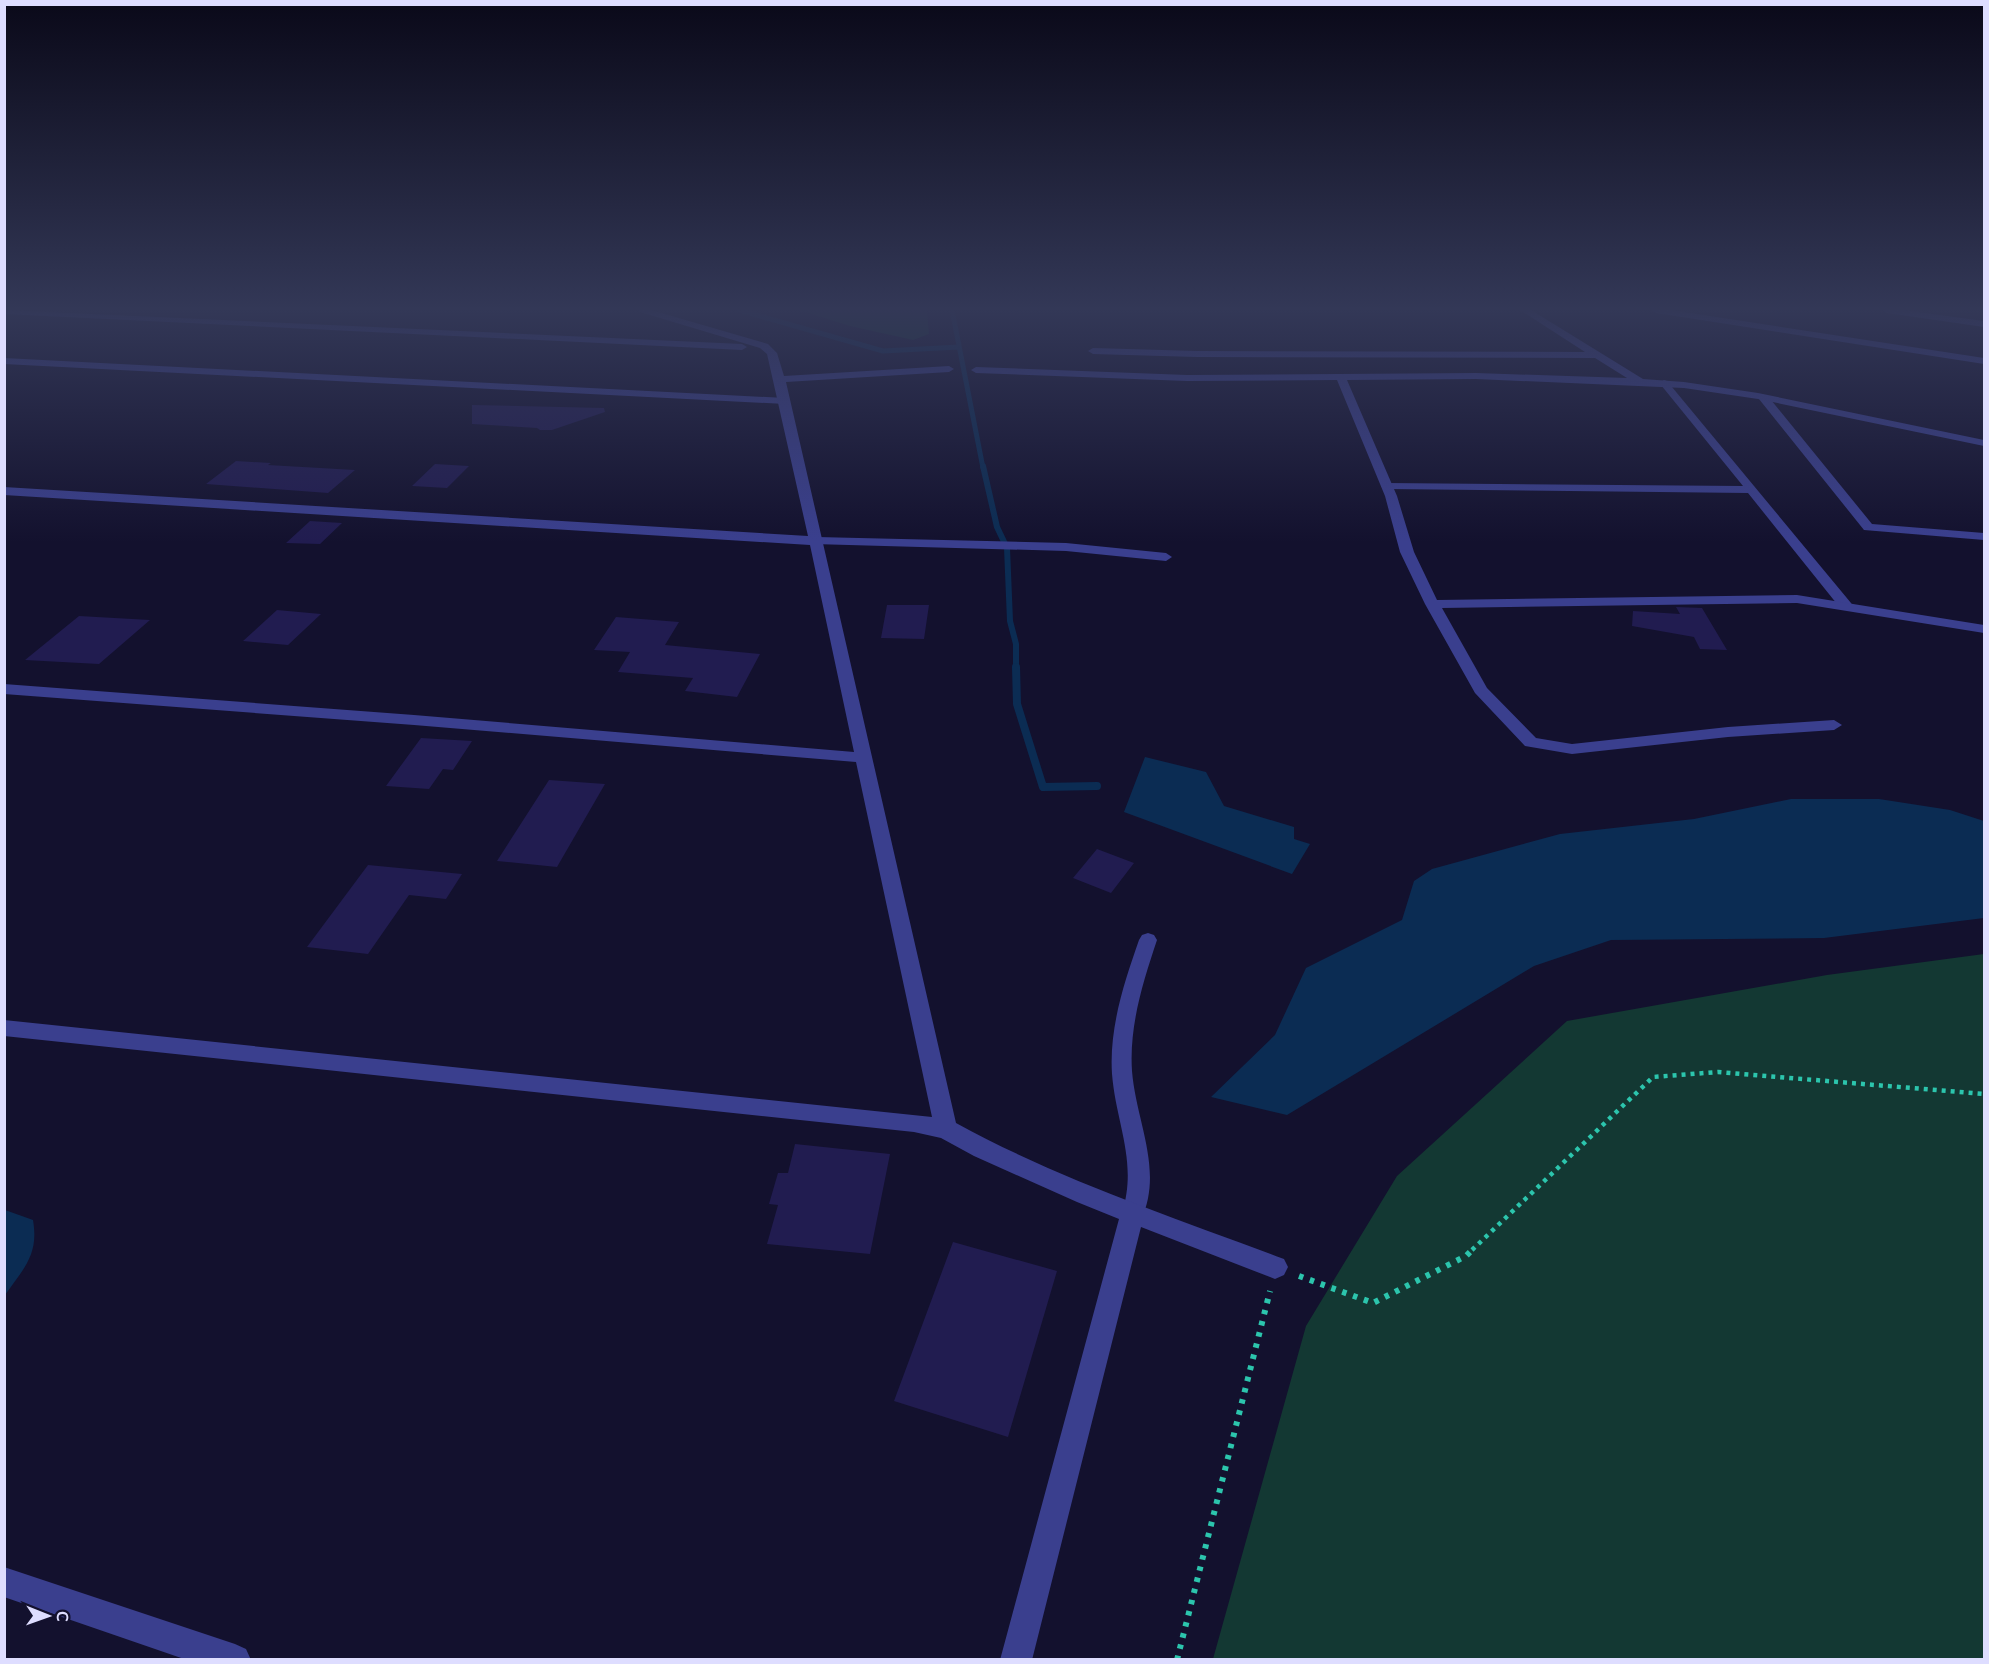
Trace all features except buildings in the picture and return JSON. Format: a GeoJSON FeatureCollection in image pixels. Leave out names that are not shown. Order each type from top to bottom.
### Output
{"type":"FeatureCollection","features":[{"type":"Feature","properties":{"kind":"street"},"geometry":{"type":"LineString","coordinates":[[782,388],[946,1130]]}},
{"type":"Feature","properties":{"kind":"street"},"geometry":{"type":"LineString","coordinates":[[1345,388],[1387,486],[1407,552],[1432,603],[1481,690],[1531,742],[1572,749],[1728,732],[1834,725]]}},
{"type":"Feature","properties":{"kind":"street"},"geometry":{"type":"LineString","coordinates":[[1697,388],[1763,397],[1984,444]]}},
{"type":"Feature","properties":{"kind":"street"},"geometry":{"type":"LineString","coordinates":[[4,491],[817,541]]}},
{"type":"Feature","properties":{"kind":"street"},"geometry":{"type":"LineString","coordinates":[[1432,603],[1797,599],[1984,629]]}},
{"type":"Feature","properties":{"kind":"street"},"geometry":{"type":"LineString","coordinates":[[4,689],[864,758]]}},
{"type":"Feature","properties":{"kind":"street"},"geometry":{"type":"LineString","coordinates":[[4,1028],[914,1123],[946,1130],[1044,1177],[1275,1267]]}},
{"type":"Feature","properties":{"kind":"street"},"geometry":{"type":"LineString","coordinates":[[1016,1659],[1133,1213]]}},
{"type":"Feature","properties":{"kind":"street"},"geometry":{"type":"LineString","coordinates":[[4,1582],[235,1659]]}},
{"type":"Feature","properties":{"kind":"lane"},"geometry":{"type":"LineString","coordinates":[[524,388],[785,401]]}},
{"type":"Feature","properties":{"kind":"lane"},"geometry":{"type":"LineString","coordinates":[[1668,388],[1846,606]]}},
{"type":"Feature","properties":{"kind":"lane"},"geometry":{"type":"LineString","coordinates":[[1763,397],[1868,527],[1984,537]]}},
{"type":"Feature","properties":{"kind":"lane"},"geometry":{"type":"LineString","coordinates":[[1387,486],[1751,490]]}},
{"type":"Feature","properties":{"kind":"lane"},"geometry":{"type":"LineString","coordinates":[[817,541],[1066,547],[1166,557]]}},
{"type":"Feature","properties":{"kind":"lane"},"geometry":{"type":"LineString","coordinates":[[1133,1213],[1139,1191],[1140,1173],[1122,1072],[1123,1044],[1133,985],[1148,940]]}},
{"type":"Feature","properties":{"kind":"path"},"geometry":{"type":"LineString","coordinates":[[1177,1659],[1275,1267],[1372,1303],[1383,1298],[1466,1256],[1653,1077],[1718,1072],[1984,1094]]}},
{"type":"Feature","properties":{"kind":"green space"},"geometry":{"type":"Polygon","coordinates":[[[1984,954],[1984,1659],[1213,1659],[1306,1326],[1397,1176],[1567,1021],[1827,975],[1984,954]]]}},
{"type":"Feature","properties":{"kind":"water"},"geometry":{"type":"Polygon","coordinates":[[[1145,757],[1206,772],[1224,806],[1294,827],[1294,839],[1310,844],[1292,874],[1124,812],[1145,757]]]}},
{"type":"Feature","properties":{"kind":"water"},"geometry":{"type":"Polygon","coordinates":[[[1791,799],[1879,799],[1950,810],[1984,821],[1984,918],[1824,938],[1611,940],[1534,966],[1287,1115],[1211,1097],[1275,1035],[1306,968],[1402,920],[1414,881],[1432,869],[1560,834],[1694,819],[1791,799]]]}},
{"type":"Feature","properties":{"kind":"water"},"geometry":{"type":"Polygon","coordinates":[[[5,1210],[33,1220],[34,1243],[24,1269],[5,1295],[5,1210]]]}},
{"type":"Feature","properties":{"kind":"waterway"},"geometry":{"type":"LineString","coordinates":[[967,388],[983,468]]}},
{"type":"Feature","properties":{"kind":"waterway"},"geometry":{"type":"LineString","coordinates":[[983,466],[997,527],[1007,548],[1010,621],[1016,644],[1016,667]]}},
{"type":"Feature","properties":{"kind":"waterway"},"geometry":{"type":"LineString","coordinates":[[1016,667],[1017,704],[1043,787],[1097,786]]}}]}
